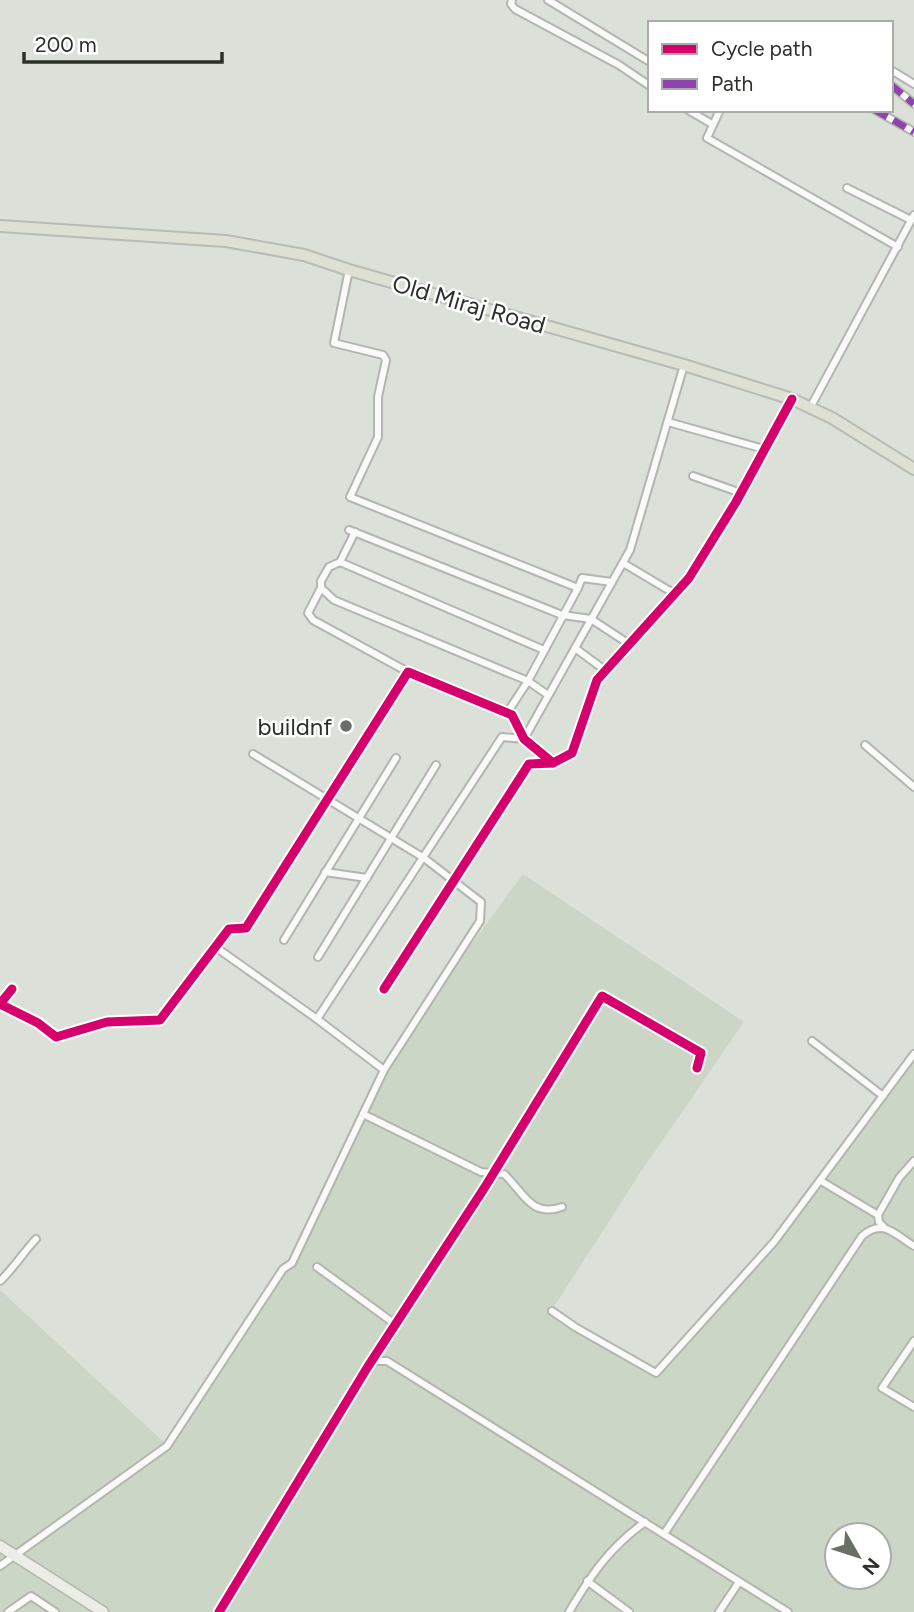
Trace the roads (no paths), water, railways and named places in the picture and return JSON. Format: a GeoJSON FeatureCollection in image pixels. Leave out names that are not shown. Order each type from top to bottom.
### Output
{"type":"FeatureCollection","features":[{"type":"Feature","properties":{"kind":"main road","name":"Old Miraj Road"},"geometry":{"type":"LineString","coordinates":[[0,226],[226,241],[304,255],[792,399],[831,418],[914,469]]}},
{"type":"Feature","properties":{"kind":"main road"},"geometry":{"type":"LineString","coordinates":[[0,1546],[103,1612]]}},
{"type":"Feature","properties":{"kind":"street"},"geometry":{"type":"LineString","coordinates":[[512,0],[511,4],[515,9],[608,59],[648,85]]}},
{"type":"Feature","properties":{"kind":"street"},"geometry":{"type":"LineString","coordinates":[[548,0],[648,60]]}},
{"type":"Feature","properties":{"kind":"street"},"geometry":{"type":"LineString","coordinates":[[893,71],[914,84]]}},
{"type":"Feature","properties":{"kind":"street"},"geometry":{"type":"LineString","coordinates":[[893,87],[914,104]]}},
{"type":"Feature","properties":{"kind":"street"},"geometry":{"type":"LineString","coordinates":[[691,112],[712,124]]}},
{"type":"Feature","properties":{"kind":"street"},"geometry":{"type":"LineString","coordinates":[[719,112],[707,138],[898,247]]}},
{"type":"Feature","properties":{"kind":"street"},"geometry":{"type":"LineString","coordinates":[[879,112],[914,132]]}},
{"type":"Feature","properties":{"kind":"street"},"geometry":{"type":"LineString","coordinates":[[810,408],[913,218],[847,188]]}},
{"type":"Feature","properties":{"kind":"street"},"geometry":{"type":"LineString","coordinates":[[349,270],[334,343],[383,355],[386,360],[378,397],[378,437],[350,497],[578,588]]}},
{"type":"Feature","properties":{"kind":"street"},"geometry":{"type":"LineString","coordinates":[[524,739],[630,550],[684,365]]}},
{"type":"Feature","properties":{"kind":"street"},"geometry":{"type":"LineString","coordinates":[[384,989],[529,764],[553,763],[572,753],[597,680],[689,578],[741,493],[792,399]]}},
{"type":"Feature","properties":{"kind":"street"},"geometry":{"type":"LineString","coordinates":[[668,422],[764,449]]}},
{"type":"Feature","properties":{"kind":"street"},"geometry":{"type":"LineString","coordinates":[[693,476],[741,493]]}},
{"type":"Feature","properties":{"kind":"street"},"geometry":{"type":"LineString","coordinates":[[553,763],[524,739],[512,715],[408,673],[313,620],[308,613],[329,567],[340,562],[352,531],[562,615],[591,619],[629,644]]}},
{"type":"Feature","properties":{"kind":"street"},"geometry":{"type":"LineString","coordinates":[[340,562],[544,650]]}},
{"type":"Feature","properties":{"kind":"street"},"geometry":{"type":"LineString","coordinates":[[622,563],[675,594]]}},
{"type":"Feature","properties":{"kind":"street"},"geometry":{"type":"LineString","coordinates":[[507,713],[528,681],[582,578],[612,582]]}},
{"type":"Feature","properties":{"kind":"street"},"geometry":{"type":"LineString","coordinates":[[321,588],[334,600],[528,681],[548,695]]}},
{"type":"Feature","properties":{"kind":"street"},"geometry":{"type":"LineString","coordinates":[[575,648],[606,671]]}},
{"type":"Feature","properties":{"kind":"street"},"geometry":{"type":"LineString","coordinates":[[12,989],[0,1004],[38,1023],[56,1037],[107,1022],[160,1020],[229,929],[246,928],[408,673]]}},
{"type":"Feature","properties":{"kind":"street"},"geometry":{"type":"LineString","coordinates":[[317,1018],[502,737],[524,739]]}},
{"type":"Feature","properties":{"kind":"street"},"geometry":{"type":"LineString","coordinates":[[865,745],[914,787]]}},
{"type":"Feature","properties":{"kind":"street"},"geometry":{"type":"LineString","coordinates":[[0,1566],[167,1446],[283,1269],[292,1263],[384,1069],[480,921],[481,902],[424,858],[253,754]]}},
{"type":"Feature","properties":{"kind":"street"},"geometry":{"type":"LineString","coordinates":[[284,940],[396,758]]}},
{"type":"Feature","properties":{"kind":"street"},"geometry":{"type":"LineString","coordinates":[[318,957],[436,765]]}},
{"type":"Feature","properties":{"kind":"street"},"geometry":{"type":"LineString","coordinates":[[325,872],[367,878]]}},
{"type":"Feature","properties":{"kind":"street"},"geometry":{"type":"LineString","coordinates":[[214,946],[384,1069]]}},
{"type":"Feature","properties":{"kind":"street"},"geometry":{"type":"LineString","coordinates":[[219,1612],[395,1324],[602,996],[701,1053],[696,1068]]}},
{"type":"Feature","properties":{"kind":"street"},"geometry":{"type":"LineString","coordinates":[[812,1041],[883,1096]]}},
{"type":"Feature","properties":{"kind":"street"},"geometry":{"type":"LineString","coordinates":[[552,1311],[656,1373],[774,1242],[914,1054]]}},
{"type":"Feature","properties":{"kind":"street"},"geometry":{"type":"LineString","coordinates":[[363,1114],[481,1172],[504,1174],[524,1199],[537,1208],[550,1212],[562,1207]]}},
{"type":"Feature","properties":{"kind":"street"},"geometry":{"type":"LineString","coordinates":[[914,1161],[894,1185],[878,1215],[879,1222],[884,1227],[914,1246]]}},
{"type":"Feature","properties":{"kind":"street"},"geometry":{"type":"LineString","coordinates":[[821,1181],[878,1215]]}},
{"type":"Feature","properties":{"kind":"street"},"geometry":{"type":"LineString","coordinates":[[664,1534],[862,1236],[875,1227],[884,1227]]}},
{"type":"Feature","properties":{"kind":"street"},"geometry":{"type":"LineString","coordinates":[[0,1280],[36,1239]]}},
{"type":"Feature","properties":{"kind":"street"},"geometry":{"type":"LineString","coordinates":[[317,1267],[395,1324]]}},
{"type":"Feature","properties":{"kind":"street"},"geometry":{"type":"LineString","coordinates":[[914,1341],[882,1388],[914,1407]]}},
{"type":"Feature","properties":{"kind":"street"},"geometry":{"type":"LineString","coordinates":[[372,1361],[387,1360],[788,1612]]}},
{"type":"Feature","properties":{"kind":"street"},"geometry":{"type":"LineString","coordinates":[[569,1612],[587,1581],[620,1540],[645,1522]]}},
{"type":"Feature","properties":{"kind":"street"},"geometry":{"type":"LineString","coordinates":[[587,1581],[629,1612]]}},
{"type":"Feature","properties":{"kind":"street"},"geometry":{"type":"LineString","coordinates":[[719,1612],[739,1582]]}},
{"type":"Feature","properties":{"kind":"street"},"geometry":{"type":"LineString","coordinates":[[8,1612],[31,1596],[55,1612]]}},
{"type":"Feature","properties":{"kind":"place","name":"buildnf"},"geometry":{"type":"Point","coordinates":[346,726]}}]}
